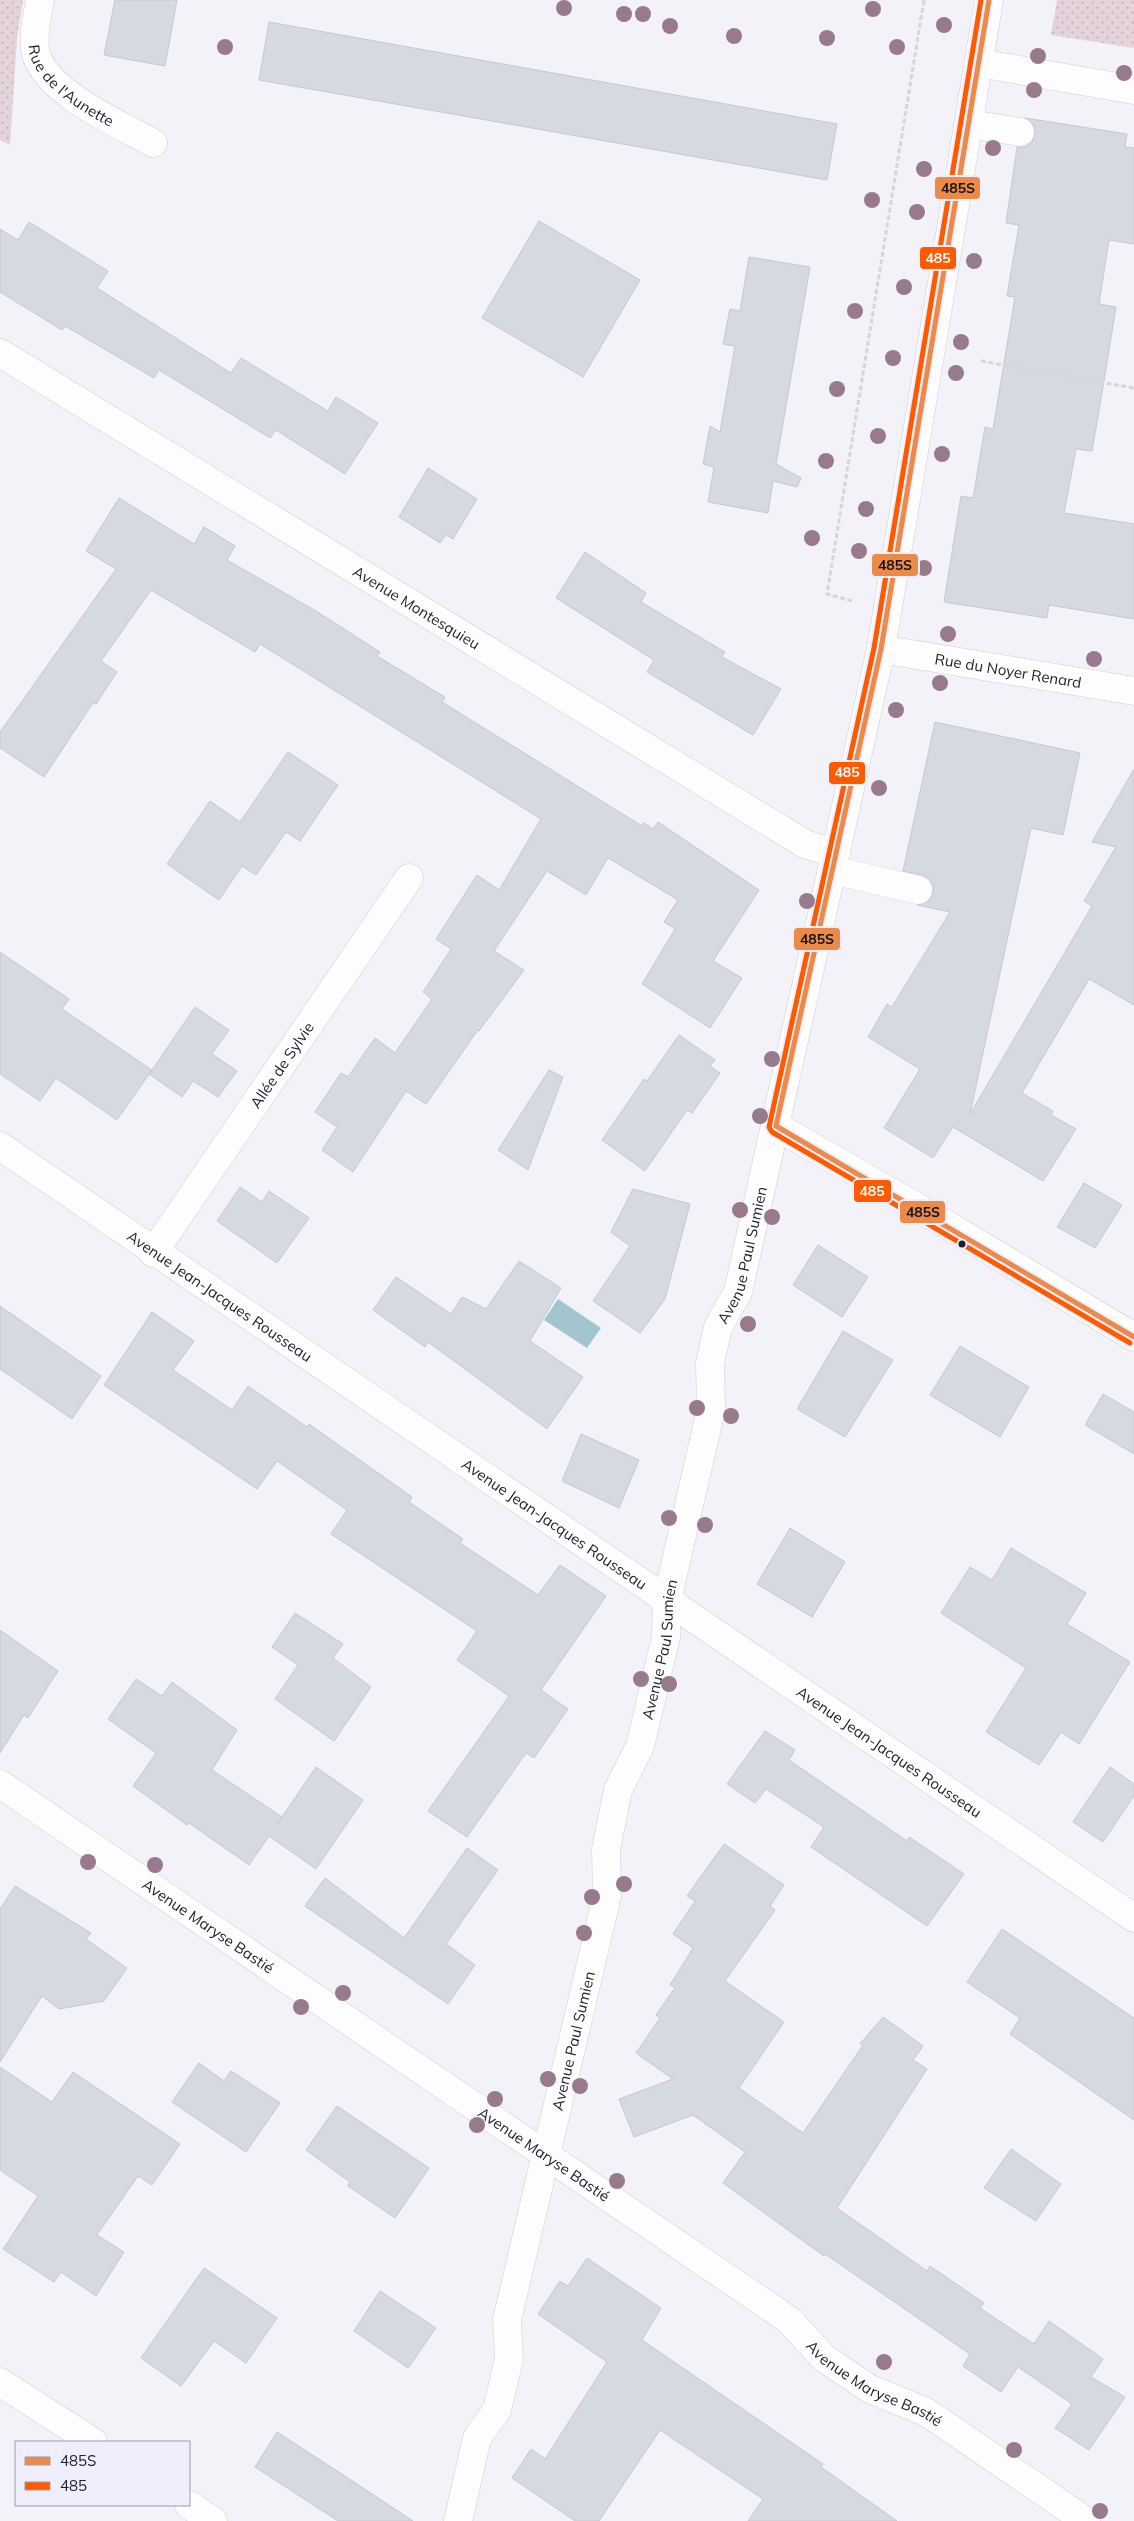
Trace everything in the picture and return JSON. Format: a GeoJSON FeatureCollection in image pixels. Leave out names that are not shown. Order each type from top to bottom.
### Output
{"type":"FeatureCollection","features":[{"type":"Feature","properties":{"kind":"street","name":"Rue de l'Aunette"},"geometry":{"type":"LineString","coordinates":[[40,0],[36,24],[35,50],[48,76],[61,90],[152,143]]}},
{"type":"Feature","properties":{"kind":"street","name":"Avenue Paul Sumien"},"geometry":{"type":"LineString","coordinates":[[458,2521],[477,2438],[497,2410],[509,2359],[507,2320],[607,1896],[606,1849],[618,1790],[640,1746],[666,1637],[667,1600],[712,1410],[710,1363],[718,1327],[738,1292],[881,648],[989,0]]}},
{"type":"Feature","properties":{"kind":"street"},"geometry":{"type":"LineString","coordinates":[[979,63],[1134,90]]}},
{"type":"Feature","properties":{"kind":"street"},"geometry":{"type":"LineString","coordinates":[[969,124],[1020,132]]}},
{"type":"Feature","properties":{"kind":"street","name":"Avenue Montesquieu"},"geometry":{"type":"LineString","coordinates":[[0,353],[834,862],[918,890]]}},
{"type":"Feature","properties":{"kind":"street","name":"Rue du Noyer Renard"},"geometry":{"type":"LineString","coordinates":[[881,648],[1134,690]]}},
{"type":"Feature","properties":{"kind":"street","name":"Allée de Sylvie"},"geometry":{"type":"LineString","coordinates":[[153,1253],[409,878]]}},
{"type":"Feature","properties":{"kind":"street"},"geometry":{"type":"LineString","coordinates":[[776,1126],[932,1216],[1134,1337]]}},
{"type":"Feature","properties":{"kind":"street","name":"Avenue Jean-Jacques Rousseau"},"geometry":{"type":"LineString","coordinates":[[0,1146],[153,1253],[1134,1918]]}},
{"type":"Feature","properties":{"kind":"street","name":"Avenue Maryse Bastié"},"geometry":{"type":"LineString","coordinates":[[0,1784],[789,2320],[824,2358],[870,2389],[926,2412],[1086,2521]]}},
{"type":"Feature","properties":{"kind":"street"},"geometry":{"type":"LineString","coordinates":[[0,2382],[91,2441]]}},
{"type":"Feature","properties":{"kind":"street"},"geometry":{"type":"LineString","coordinates":[[190,2506],[214,2521]]}},
{"type":"Feature","properties":{"kind":"path"},"geometry":{"type":"LineString","coordinates":[[887,610],[827,594],[924,0]]}},
{"type":"Feature","properties":{"kind":"path"},"geometry":{"type":"LineString","coordinates":[[981,361],[1134,388]]}},
{"type":"Feature","properties":{"kind":"shaded area"},"geometry":{"type":"Polygon","coordinates":[[[0,0],[23,0],[17,38],[10,145],[0,140],[0,0]]]}},
{"type":"Feature","properties":{"kind":"shaded area"},"geometry":{"type":"Polygon","coordinates":[[[1057,0],[1134,0],[1134,48],[1051,35],[1057,0]]]}},
{"type":"Feature","properties":{"kind":"water"},"geometry":{"type":"Polygon","coordinates":[[[558,1299],[601,1328],[587,1348],[544,1320],[558,1299]]]}},
{"type":"Feature","properties":{"kind":"building"},"geometry":{"type":"Polygon","coordinates":[[[115,0],[177,0],[165,66],[104,55],[115,0]]]}},
{"type":"Feature","properties":{"kind":"building"},"geometry":{"type":"Polygon","coordinates":[[[269,22],[837,124],[827,180],[259,80],[269,22]]]}},
{"type":"Feature","properties":{"kind":"building"},"geometry":{"type":"Polygon","coordinates":[[[1025,118],[1127,134],[1125,147],[1134,148],[1134,244],[1109,240],[1099,304],[1116,307],[1102,393],[1092,451],[1076,449],[1064,513],[1134,524],[1134,619],[1049,605],[1047,618],[944,602],[961,496],[973,498],[985,427],[993,429],[1015,297],[1007,296],[1019,225],[1006,223],[1017,147],[1025,147],[1032,142],[1035,134],[1034,126],[1025,118]]]}},
{"type":"Feature","properties":{"kind":"building"},"geometry":{"type":"Polygon","coordinates":[[[539,221],[640,280],[583,377],[482,318],[539,221]]]}},
{"type":"Feature","properties":{"kind":"building"},"geometry":{"type":"Polygon","coordinates":[[[29,222],[108,271],[97,288],[231,373],[241,358],[328,411],[336,397],[378,423],[345,474],[276,430],[270,438],[159,370],[154,378],[65,326],[62,330],[0,292],[0,229],[18,240],[29,222]]]}},
{"type":"Feature","properties":{"kind":"building"},"geometry":{"type":"Polygon","coordinates":[[[749,257],[810,267],[776,464],[801,478],[797,487],[773,481],[768,513],[708,502],[714,467],[703,464],[710,426],[720,432],[735,346],[723,344],[730,309],[740,311],[749,257]]]}},
{"type":"Feature","properties":{"kind":"building"},"geometry":{"type":"Polygon","coordinates":[[[428,468],[477,499],[453,539],[446,535],[440,543],[399,517],[428,468]]]}},
{"type":"Feature","properties":{"kind":"building"},"geometry":{"type":"Polygon","coordinates":[[[119,498],[194,544],[204,527],[235,546],[227,560],[316,611],[380,652],[377,656],[445,697],[442,702],[642,826],[644,823],[653,829],[658,822],[759,890],[713,961],[742,978],[710,1028],[642,984],[675,929],[664,922],[678,900],[608,858],[586,895],[547,871],[494,951],[524,970],[478,1030],[426,1104],[406,1091],[353,1172],[322,1150],[337,1127],[315,1112],[341,1073],[348,1077],[375,1038],[395,1053],[432,999],[423,992],[451,949],[436,939],[477,875],[499,890],[541,819],[260,644],[255,652],[151,590],[101,661],[117,672],[96,704],[93,703],[44,777],[0,748],[0,732],[116,569],[86,551],[119,498]]]}},
{"type":"Feature","properties":{"kind":"building"},"geometry":{"type":"Polygon","coordinates":[[[585,552],[646,593],[641,602],[725,652],[722,657],[781,689],[753,735],[647,672],[654,660],[556,598],[585,552]]]}},
{"type":"Feature","properties":{"kind":"building"},"geometry":{"type":"Polygon","coordinates":[[[935,722],[1080,753],[1063,835],[1031,828],[970,1114],[1092,906],[1084,901],[1116,847],[1092,842],[1134,769],[1134,1005],[1089,979],[1022,1093],[1053,1111],[1051,1115],[1076,1129],[1043,1181],[953,1127],[933,1158],[884,1128],[920,1069],[868,1037],[887,1004],[892,1007],[950,912],[917,905],[930,900],[933,893],[933,885],[929,879],[922,875],[903,871],[935,722]]]}},
{"type":"Feature","properties":{"kind":"building"},"geometry":{"type":"Polygon","coordinates":[[[288,752],[338,785],[300,841],[286,832],[256,875],[242,866],[219,900],[167,864],[210,801],[240,822],[288,752]]]}},
{"type":"Feature","properties":{"kind":"building"},"geometry":{"type":"Polygon","coordinates":[[[0,952],[69,999],[62,1009],[152,1070],[195,1007],[229,1030],[212,1054],[237,1071],[218,1097],[193,1081],[182,1097],[149,1074],[117,1120],[56,1078],[40,1101],[0,1074],[0,952]]]}},
{"type":"Feature","properties":{"kind":"building"},"geometry":{"type":"Polygon","coordinates":[[[679,1035],[715,1060],[710,1066],[720,1073],[692,1113],[687,1110],[645,1171],[602,1140],[644,1079],[647,1081],[679,1035]]]}},
{"type":"Feature","properties":{"kind":"building"},"geometry":{"type":"Polygon","coordinates":[[[549,1070],[563,1077],[528,1170],[498,1150],[549,1070]]]}},
{"type":"Feature","properties":{"kind":"building"},"geometry":{"type":"Polygon","coordinates":[[[1084,1183],[1122,1205],[1095,1248],[1057,1227],[1084,1183]]]}},
{"type":"Feature","properties":{"kind":"building"},"geometry":{"type":"Polygon","coordinates":[[[240,1187],[262,1202],[269,1191],[309,1218],[277,1263],[217,1221],[240,1187]]]}},
{"type":"Feature","properties":{"kind":"building"},"geometry":{"type":"Polygon","coordinates":[[[633,1189],[690,1204],[665,1299],[640,1333],[593,1301],[630,1246],[611,1232],[633,1189]]]}},
{"type":"Feature","properties":{"kind":"building"},"geometry":{"type":"Polygon","coordinates":[[[818,1245],[868,1277],[842,1317],[793,1285],[818,1245]]]}},
{"type":"Feature","properties":{"kind":"building"},"geometry":{"type":"Polygon","coordinates":[[[519,1261],[561,1288],[530,1341],[583,1377],[547,1429],[428,1342],[425,1347],[373,1310],[396,1277],[451,1314],[462,1297],[486,1309],[519,1261]]]}},
{"type":"Feature","properties":{"kind":"building"},"geometry":{"type":"Polygon","coordinates":[[[0,1306],[101,1376],[72,1419],[0,1369],[0,1306]]]}},
{"type":"Feature","properties":{"kind":"building"},"geometry":{"type":"Polygon","coordinates":[[[152,1312],[194,1341],[173,1370],[232,1410],[248,1386],[307,1427],[309,1424],[412,1497],[409,1502],[463,1539],[460,1543],[538,1595],[560,1565],[606,1596],[541,1690],[568,1709],[534,1758],[526,1753],[467,1837],[428,1811],[509,1696],[457,1660],[477,1631],[331,1534],[347,1510],[277,1461],[257,1489],[104,1385],[152,1312]]]}},
{"type":"Feature","properties":{"kind":"building"},"geometry":{"type":"Polygon","coordinates":[[[843,1331],[893,1360],[845,1437],[797,1409],[843,1331]]]}},
{"type":"Feature","properties":{"kind":"building"},"geometry":{"type":"Polygon","coordinates":[[[960,1346],[1029,1387],[1000,1437],[930,1395],[960,1346]]]}},
{"type":"Feature","properties":{"kind":"building"},"geometry":{"type":"Polygon","coordinates":[[[1103,1394],[1134,1412],[1134,1454],[1085,1425],[1103,1394]]]}},
{"type":"Feature","properties":{"kind":"building"},"geometry":{"type":"Polygon","coordinates":[[[581,1434],[639,1460],[619,1508],[562,1481],[581,1434]]]}},
{"type":"Feature","properties":{"kind":"building"},"geometry":{"type":"Polygon","coordinates":[[[790,1528],[845,1562],[812,1617],[757,1584],[790,1528]]]}},
{"type":"Feature","properties":{"kind":"building"},"geometry":{"type":"Polygon","coordinates":[[[1011,1548],[1086,1593],[1067,1624],[1130,1662],[1079,1744],[1061,1732],[1039,1765],[986,1732],[1026,1668],[941,1613],[970,1567],[992,1580],[1011,1548]]]}},
{"type":"Feature","properties":{"kind":"building"},"geometry":{"type":"Polygon","coordinates":[[[295,1613],[343,1644],[333,1658],[371,1687],[334,1741],[275,1699],[298,1665],[272,1647],[295,1613]]]}},
{"type":"Feature","properties":{"kind":"building"},"geometry":{"type":"Polygon","coordinates":[[[0,1630],[58,1671],[28,1718],[24,1715],[0,1753],[0,1630]]]}},
{"type":"Feature","properties":{"kind":"building"},"geometry":{"type":"Polygon","coordinates":[[[136,1679],[162,1696],[172,1682],[237,1730],[212,1770],[282,1817],[316,1767],[363,1800],[316,1869],[269,1836],[249,1865],[189,1823],[187,1825],[133,1786],[156,1753],[108,1719],[136,1679]]]}},
{"type":"Feature","properties":{"kind":"building"},"geometry":{"type":"Polygon","coordinates":[[[765,1731],[795,1750],[789,1760],[907,1841],[909,1837],[964,1874],[927,1926],[811,1847],[824,1827],[766,1789],[755,1803],[727,1784],[765,1731]]]}},
{"type":"Feature","properties":{"kind":"building"},"geometry":{"type":"Polygon","coordinates":[[[1110,1767],[1134,1784],[1134,1796],[1103,1842],[1073,1822],[1110,1767]]]}},
{"type":"Feature","properties":{"kind":"building"},"geometry":{"type":"Polygon","coordinates":[[[724,1844],[784,1885],[770,1906],[775,1910],[725,1981],[784,2022],[739,2088],[803,2133],[863,2045],[860,2044],[883,2017],[923,2046],[913,2060],[927,2069],[837,2208],[927,2271],[930,2266],[984,2303],[980,2308],[1034,2344],[1049,2321],[1103,2359],[1091,2377],[1125,2397],[1089,2450],[1055,2428],[1072,2404],[1018,2367],[1001,2392],[963,2366],[970,2354],[825,2254],[824,2256],[723,2183],[745,2152],[693,2115],[634,2137],[619,2099],[673,2079],[636,2053],[660,2018],[656,2015],[675,1988],[670,1985],[693,1948],[673,1934],[695,1901],[687,1896],[724,1844]]]}},
{"type":"Feature","properties":{"kind":"building"},"geometry":{"type":"Polygon","coordinates":[[[467,1848],[498,1870],[446,1944],[475,1965],[448,2004],[305,1906],[325,1878],[404,1938],[467,1848]]]}},
{"type":"Feature","properties":{"kind":"building"},"geometry":{"type":"Polygon","coordinates":[[[15,1886],[91,1933],[86,1939],[127,1968],[104,2001],[59,2009],[42,1996],[0,2062],[0,1909],[15,1886]]]}},
{"type":"Feature","properties":{"kind":"building"},"geometry":{"type":"Polygon","coordinates":[[[1002,1929],[1134,2018],[1134,2120],[1010,2034],[1020,2018],[967,1982],[1002,1929]]]}},
{"type":"Feature","properties":{"kind":"building"},"geometry":{"type":"Polygon","coordinates":[[[199,2063],[224,2081],[231,2071],[280,2103],[246,2152],[172,2102],[199,2063]]]}},
{"type":"Feature","properties":{"kind":"building"},"geometry":{"type":"Polygon","coordinates":[[[0,2067],[52,2102],[73,2072],[180,2144],[152,2185],[138,2176],[97,2235],[124,2252],[96,2296],[61,2272],[54,2282],[3,2249],[38,2196],[0,2170],[0,2067]]]}},
{"type":"Feature","properties":{"kind":"building"},"geometry":{"type":"Polygon","coordinates":[[[337,2106],[429,2168],[395,2218],[348,2186],[350,2182],[306,2150],[337,2106]]]}},
{"type":"Feature","properties":{"kind":"building"},"geometry":{"type":"Polygon","coordinates":[[[1011,2149],[1061,2184],[1036,2221],[984,2188],[1011,2149]]]}},
{"type":"Feature","properties":{"kind":"building"},"geometry":{"type":"Polygon","coordinates":[[[587,2258],[661,2308],[642,2340],[823,2464],[821,2467],[897,2521],[748,2521],[763,2499],[660,2430],[599,2521],[575,2521],[512,2478],[531,2449],[545,2459],[607,2362],[538,2314],[560,2281],[568,2286],[587,2258]]]}},
{"type":"Feature","properties":{"kind":"building"},"geometry":{"type":"Polygon","coordinates":[[[204,2268],[277,2318],[246,2363],[214,2341],[181,2386],[141,2358],[204,2268]]]}},
{"type":"Feature","properties":{"kind":"building"},"geometry":{"type":"Polygon","coordinates":[[[380,2291],[436,2328],[408,2368],[354,2331],[380,2291]]]}},
{"type":"Feature","properties":{"kind":"building"},"geometry":{"type":"Polygon","coordinates":[[[277,2432],[413,2521],[338,2521],[255,2467],[277,2432]]]}},
{"type":"Feature","properties":{"kind":"transit line","name":"485"},"geometry":{"type":"LineString","coordinates":[[981,0],[874,648],[769,1127],[772,1132],[1130,1343]]}},
{"type":"Feature","properties":{"kind":"transit line","name":"485S"},"geometry":{"type":"LineString","coordinates":[[776,1126],[881,649],[989,0]]}},
{"type":"Feature","properties":{"kind":"transit line","name":"485S"},"geometry":{"type":"LineString","coordinates":[[776,1126],[1134,1337]]}}]}
